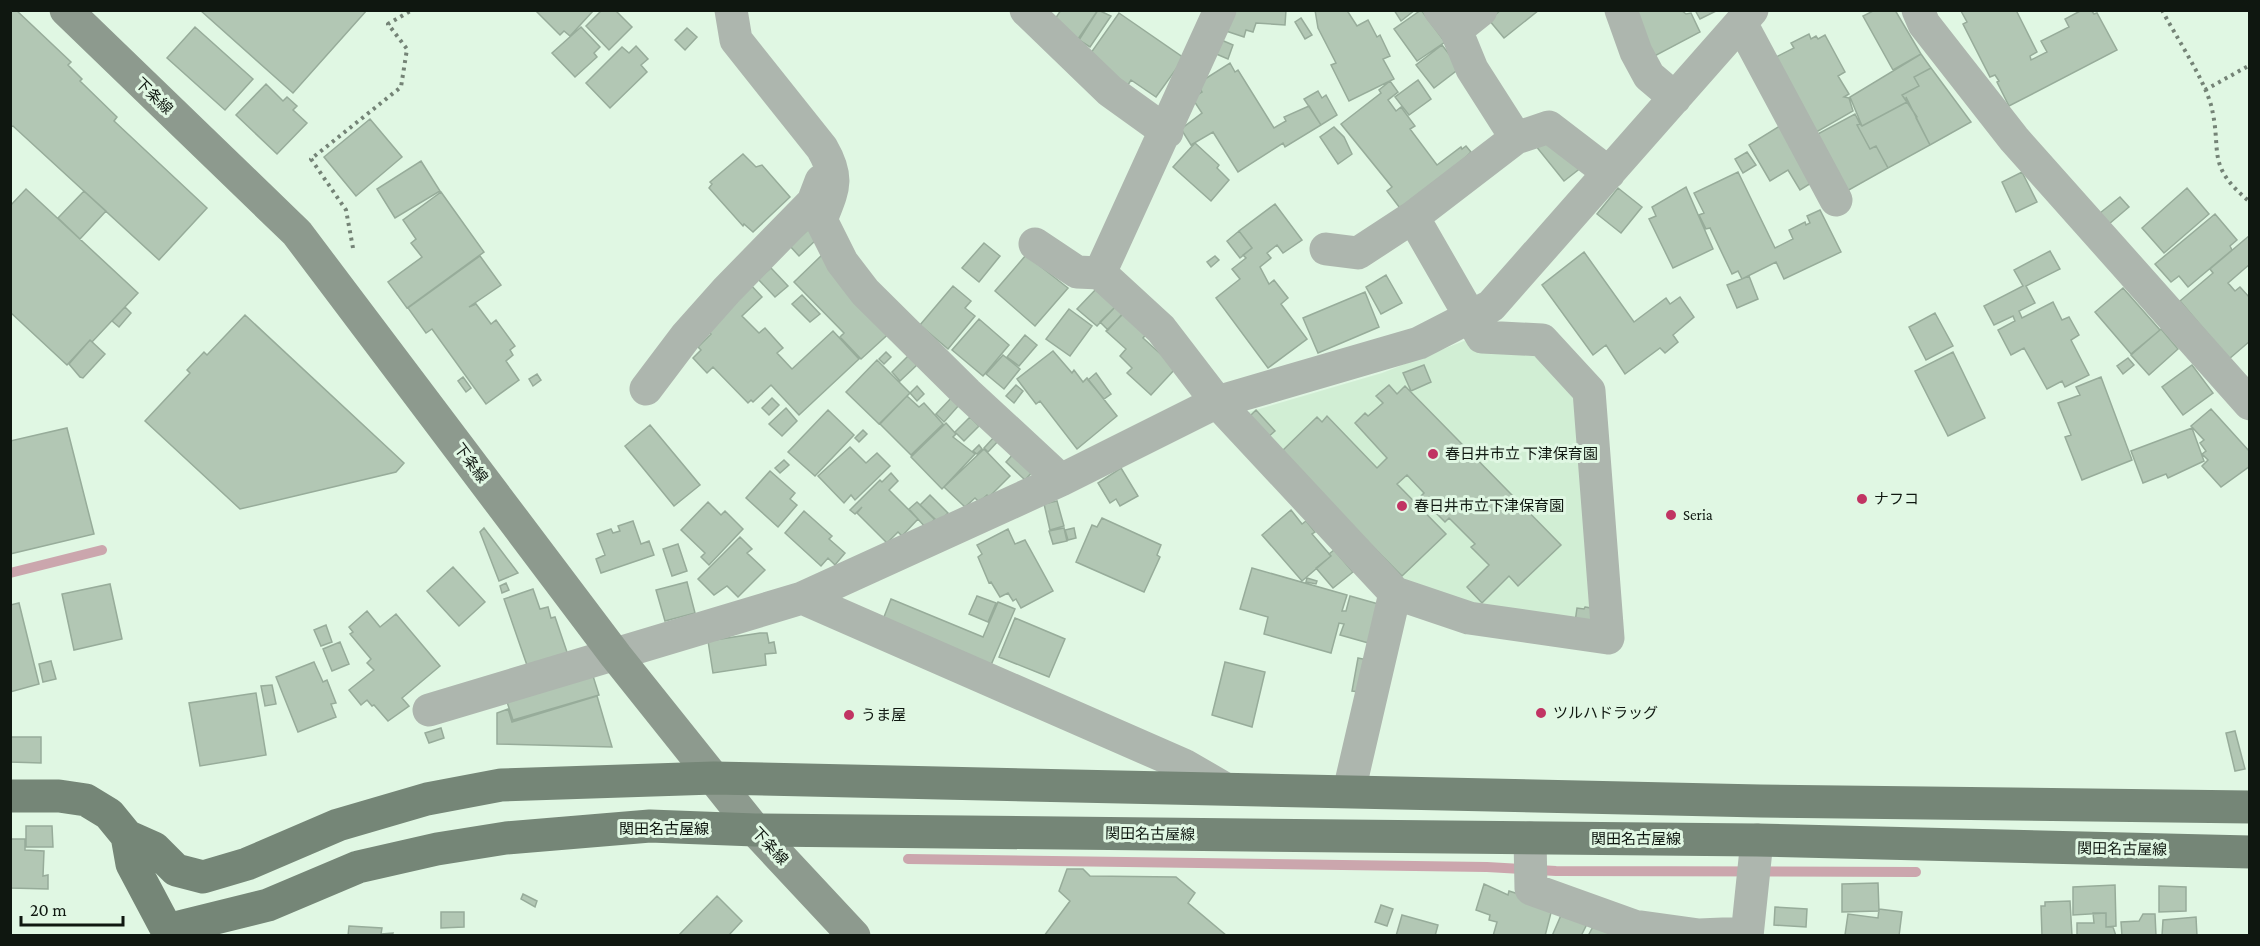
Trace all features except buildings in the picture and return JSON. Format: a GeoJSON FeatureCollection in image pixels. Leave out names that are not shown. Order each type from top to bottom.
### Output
{"type":"FeatureCollection","features":[{"type":"Feature","properties":{"kind":"main road"},"geometry":{"type":"LineString","coordinates":[[10,796],[59,796],[86,800],[109,814],[127,836],[154,848],[176,870],[203,877],[247,864],[338,825],[427,799],[501,785],[714,778],[1222,787],[1760,801],[2250,807]]}},
{"type":"Feature","properties":{"kind":"main road","name":"関田名古屋線"},"geometry":{"type":"LineString","coordinates":[[164,933],[268,905],[358,867],[437,849],[506,838],[650,826],[754,830],[1757,840],[2250,852]]}},
{"type":"Feature","properties":{"kind":"main road"},"geometry":{"type":"LineString","coordinates":[[127,836],[132,864],[164,933],[247,864]]}},
{"type":"Feature","properties":{"kind":"street","name":"下条線"},"geometry":{"type":"LineString","coordinates":[[66,10],[297,233],[616,656],[754,830],[854,936]]}},
{"type":"Feature","properties":{"kind":"street"},"geometry":{"type":"LineString","coordinates":[[646,389],[686,336],[727,290],[835,184],[833,167],[822,148],[736,40],[731,10]]}},
{"type":"Feature","properties":{"kind":"street"},"geometry":{"type":"LineString","coordinates":[[1100,273],[1167,132],[1220,10]]}},
{"type":"Feature","properties":{"kind":"street"},"geometry":{"type":"LineString","coordinates":[[1621,10],[1636,52],[1648,76],[1675,98]]}},
{"type":"Feature","properties":{"kind":"street"},"geometry":{"type":"LineString","coordinates":[[1917,10],[1924,24],[2014,139],[2243,384]]}},
{"type":"Feature","properties":{"kind":"street"},"geometry":{"type":"LineString","coordinates":[[1036,14],[1110,91],[1167,132]]}},
{"type":"Feature","properties":{"kind":"street"},"geometry":{"type":"LineString","coordinates":[[1459,17],[1472,69],[1516,138]]}},
{"type":"Feature","properties":{"kind":"street"},"geometry":{"type":"LineString","coordinates":[[429,710],[616,656],[802,598],[1060,480],[1217,402],[1419,343],[1471,317],[1491,306],[1746,17],[1836,200]]}},
{"type":"Feature","properties":{"kind":"street"},"geometry":{"type":"LineString","coordinates":[[1326,249],[1358,253],[1413,217],[1516,138],[1549,127],[1609,173]]}},
{"type":"Feature","properties":{"kind":"street"},"geometry":{"type":"LineString","coordinates":[[820,197],[821,220],[842,262],[865,292],[967,393],[1060,480]]}},
{"type":"Feature","properties":{"kind":"street"},"geometry":{"type":"LineString","coordinates":[[1035,244],[1077,272],[1100,273],[1161,329],[1217,402],[1395,593],[1469,618],[1608,638],[1589,391],[1542,340],[1482,337],[1413,217]]}},
{"type":"Feature","properties":{"kind":"street"},"geometry":{"type":"LineString","coordinates":[[1349,791],[1395,593]]}},
{"type":"Feature","properties":{"kind":"street"},"geometry":{"type":"LineString","coordinates":[[802,598],[1184,765],[1222,787]]}},
{"type":"Feature","properties":{"kind":"street"},"geometry":{"type":"LineString","coordinates":[[1530,838],[1531,889],[1634,926],[1699,935],[1747,934],[1757,840]]}},
{"type":"Feature","properties":{"kind":"path"},"geometry":{"type":"LineString","coordinates":[[354,253],[346,210],[311,159],[401,87],[407,49],[388,24],[412,10]]}},
{"type":"Feature","properties":{"kind":"path"},"geometry":{"type":"LineString","coordinates":[[2162,10],[2211,105],[2216,157],[2230,186],[2250,202]]}},
{"type":"Feature","properties":{"kind":"path"},"geometry":{"type":"LineString","coordinates":[[2205,90],[2250,65]]}},
{"type":"Feature","properties":{"kind":"shaded area","name":"春日井市立 下津保育園"},"geometry":{"type":"Polygon","coordinates":[[[1469,339],[1540,344],[1582,393],[1604,632],[1404,592],[1242,414],[1382,373],[1469,339]]]}},
{"type":"Feature","properties":{"kind":"waterway"},"geometry":{"type":"LineString","coordinates":[[10,573],[102,550]]}},
{"type":"Feature","properties":{"kind":"waterway"},"geometry":{"type":"LineString","coordinates":[[908,859],[1487,867],[1556,871],[1916,872]]}},
{"type":"Feature","properties":{"kind":"place","name":"春日井市立 下津保育園"},"geometry":{"type":"Point","coordinates":[1433,454]}},
{"type":"Feature","properties":{"kind":"place","name":"ナフコ"},"geometry":{"type":"Point","coordinates":[1862,499]}},
{"type":"Feature","properties":{"kind":"place","name":"春日井市立下津保育園"},"geometry":{"type":"Point","coordinates":[1402,506]}},
{"type":"Feature","properties":{"kind":"place","name":"Seria"},"geometry":{"type":"Point","coordinates":[1671,515]}},
{"type":"Feature","properties":{"kind":"place","name":"ツルハドラッグ"},"geometry":{"type":"Point","coordinates":[1541,713]}},
{"type":"Feature","properties":{"kind":"place","name":"うま屋"},"geometry":{"type":"Point","coordinates":[849,715]}}]}
